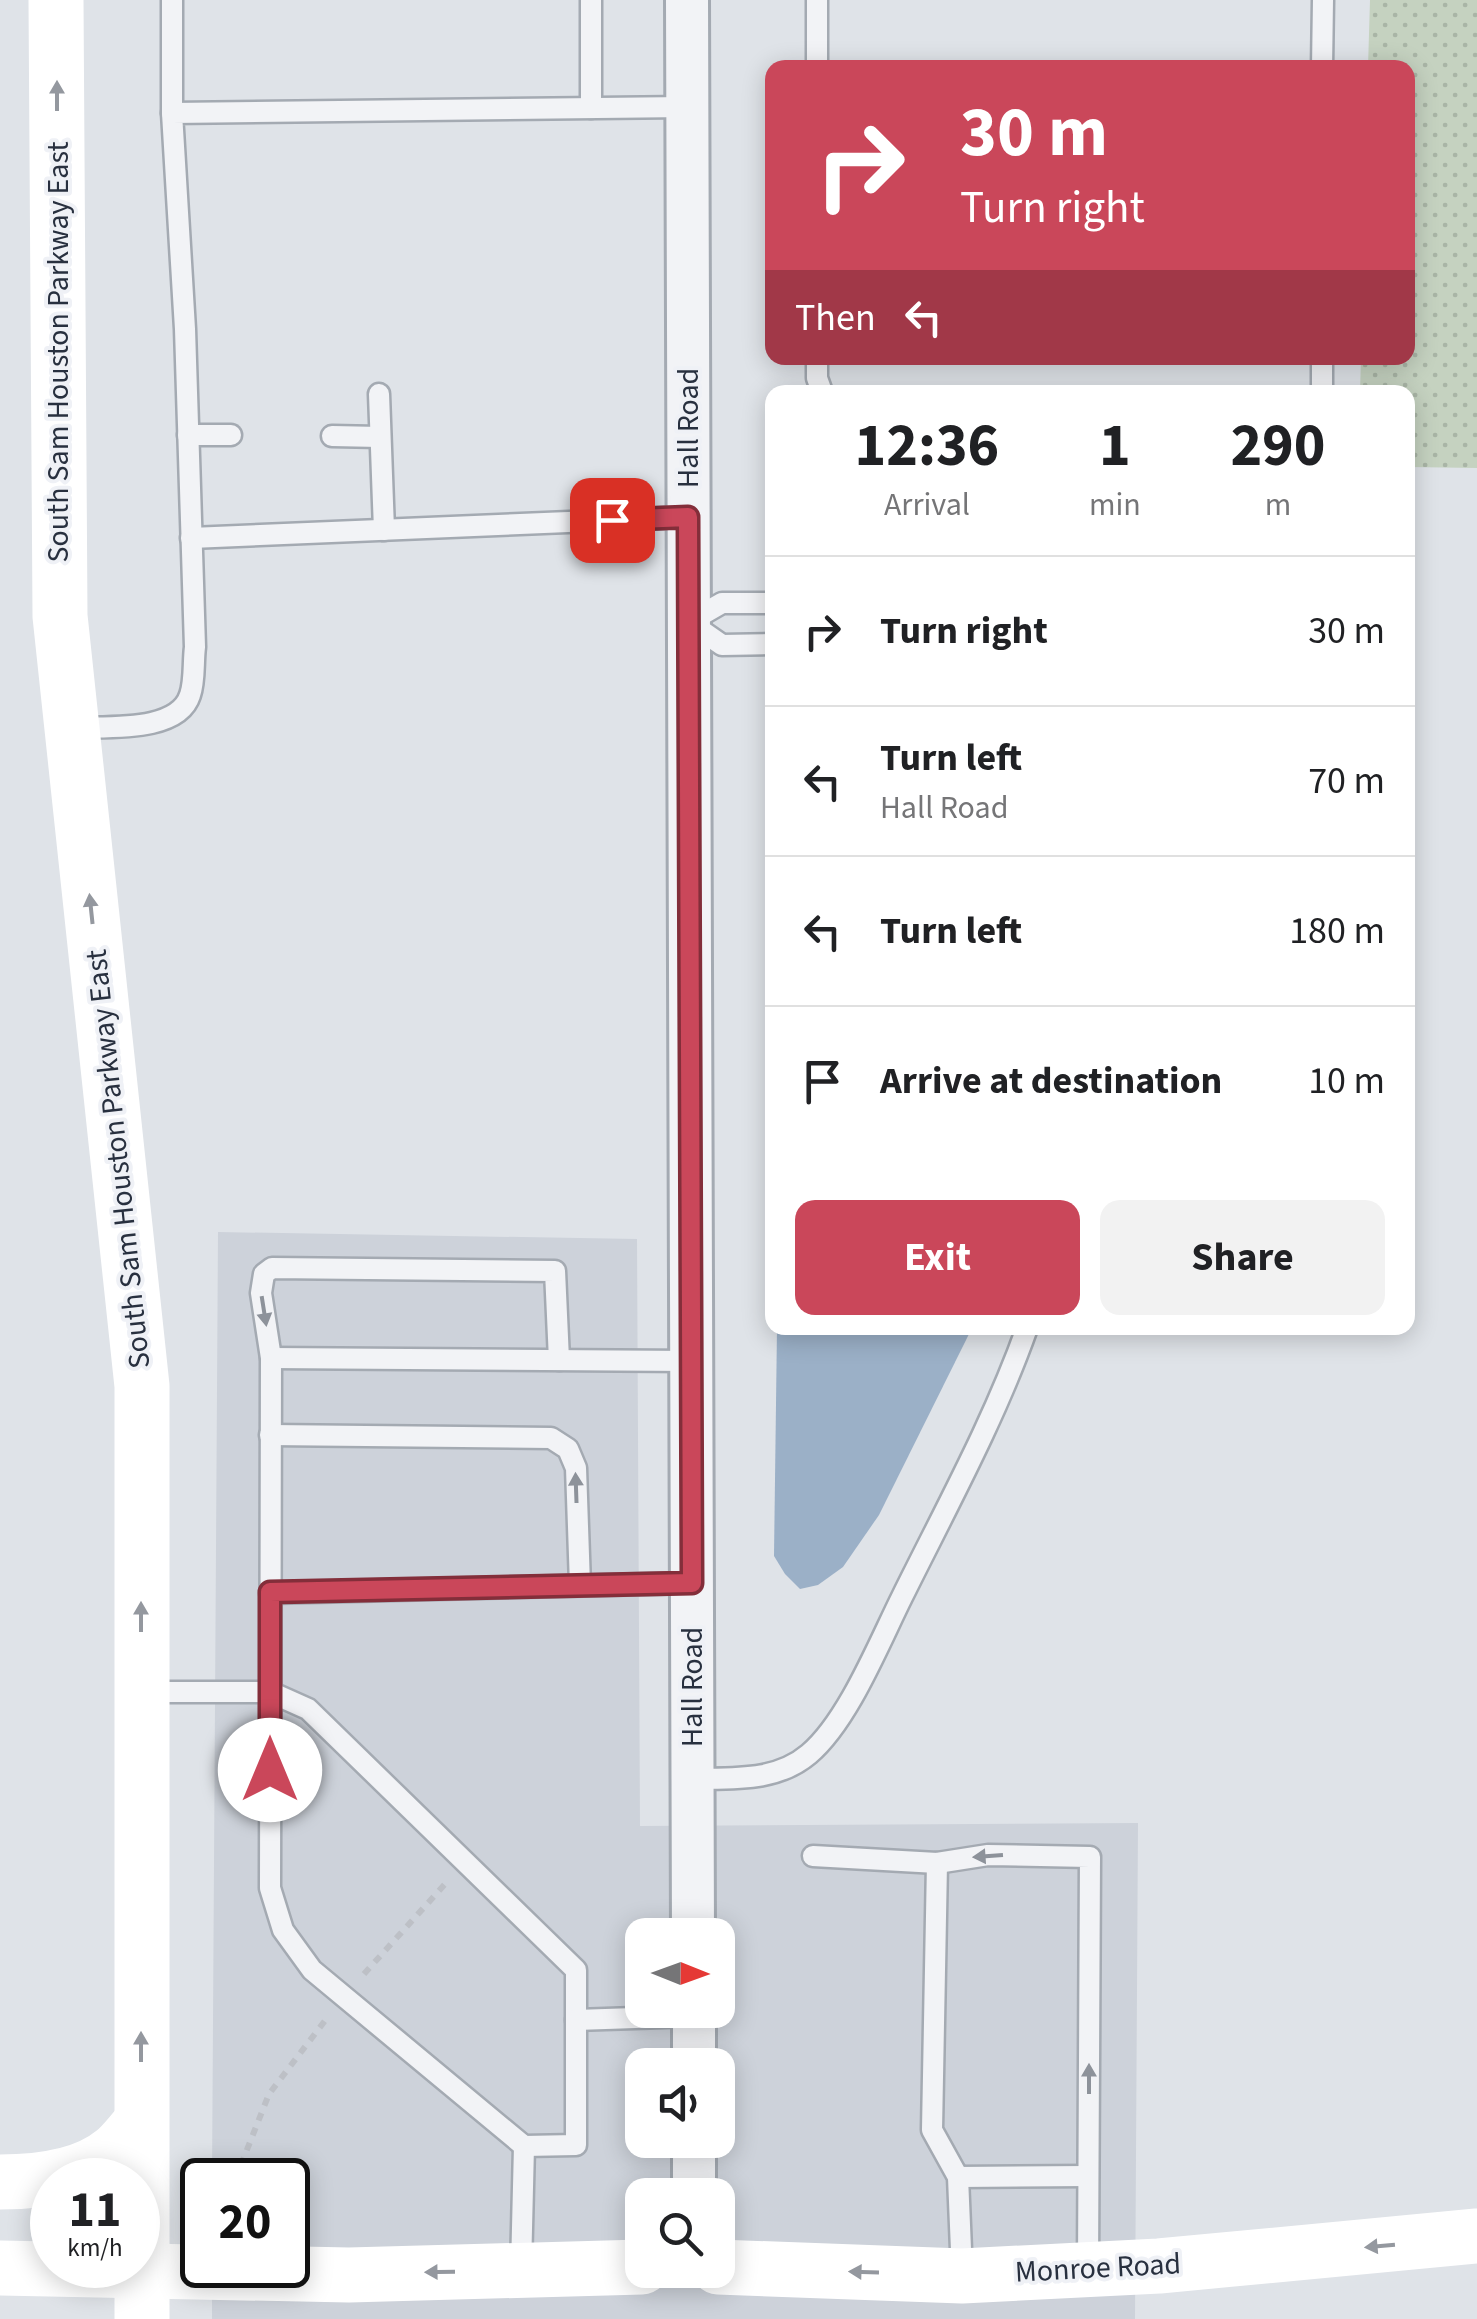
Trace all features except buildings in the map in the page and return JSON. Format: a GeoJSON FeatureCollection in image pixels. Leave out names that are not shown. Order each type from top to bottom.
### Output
{"type":"FeatureCollection","features":[{"type":"Feature","properties":{"kind":"main road","name":"South Sam Houston Parkway East"},"geometry":{"type":"LineString","coordinates":[[56,0],[60,616],[142,1386],[142,2296]]}},
{"type":"Feature","properties":{"kind":"main road"},"geometry":{"type":"LineString","coordinates":[[0,2182],[30,2182],[88,2168],[114,2152],[141,2123]]}},
{"type":"Feature","properties":{"kind":"main road","name":"Monroe Road"},"geometry":{"type":"LineString","coordinates":[[735,2269],[964,2298],[1088,2270],[1477,2236]]}},
{"type":"Feature","properties":{"kind":"main road"},"geometry":{"type":"LineString","coordinates":[[0,2268],[142,2296],[348,2275],[625,2268]]}},
{"type":"Feature","properties":{"kind":"street","name":"Hall Road"},"geometry":{"type":"LineString","coordinates":[[687,0],[693,1918]]}},
{"type":"Feature","properties":{"kind":"lane"},"geometry":{"type":"LineString","coordinates":[[72,728],[164,722],[179,714],[190,696],[195,647],[172,113],[172,0]]}},
{"type":"Feature","properties":{"kind":"lane"},"geometry":{"type":"LineString","coordinates":[[591,0],[591,108]]}},
{"type":"Feature","properties":{"kind":"lane"},"geometry":{"type":"LineString","coordinates":[[817,0],[817,60]]}},
{"type":"Feature","properties":{"kind":"lane"},"geometry":{"type":"LineString","coordinates":[[1322,60],[1323,0]]}},
{"type":"Feature","properties":{"kind":"lane"},"geometry":{"type":"LineString","coordinates":[[172,113],[687,107]]}},
{"type":"Feature","properties":{"kind":"lane"},"geometry":{"type":"LineString","coordinates":[[379,394],[384,530]]}},
{"type":"Feature","properties":{"kind":"lane"},"geometry":{"type":"LineString","coordinates":[[188,435],[231,436]]}},
{"type":"Feature","properties":{"kind":"lane"},"geometry":{"type":"LineString","coordinates":[[332,436],[380,437]]}},
{"type":"Feature","properties":{"kind":"lane"},"geometry":{"type":"LineString","coordinates":[[191,538],[688,517]]}},
{"type":"Feature","properties":{"kind":"lane"},"geometry":{"type":"LineString","coordinates":[[765,603],[722,603],[689,622],[722,645],[765,644]]}},
{"type":"Feature","properties":{"kind":"lane"},"geometry":{"type":"LineString","coordinates":[[141,1692],[270,1692],[308,1709],[576,1970],[576,2145],[524,2146],[312,1970],[283,1930],[270,1888],[270,1692],[270,1592],[270,1434],[272,1358],[262,1292],[264,1274],[272,1268],[555,1271],[559,1360]]}},
{"type":"Feature","properties":{"kind":"lane"},"geometry":{"type":"LineString","coordinates":[[692,1779],[752,1778],[780,1772],[810,1754],[850,1702],[1004,1394],[1025,1335]]}},
{"type":"Feature","properties":{"kind":"lane"},"geometry":{"type":"LineString","coordinates":[[272,1358],[691,1360]]}},
{"type":"Feature","properties":{"kind":"lane"},"geometry":{"type":"LineString","coordinates":[[270,1434],[551,1438],[568,1449],[576,1468],[580,1585]]}},
{"type":"Feature","properties":{"kind":"lane"},"geometry":{"type":"LineString","coordinates":[[270,1592],[692,1583]]}},
{"type":"Feature","properties":{"kind":"lane"},"geometry":{"type":"LineString","coordinates":[[813,1856],[936,1862],[988,1855],[1090,1856],[1088,2270]]}},
{"type":"Feature","properties":{"kind":"lane"},"geometry":{"type":"LineString","coordinates":[[936,1862],[932,2130],[958,2177],[964,2298]]}},
{"type":"Feature","properties":{"kind":"lane"},"geometry":{"type":"LineString","coordinates":[[576,2020],[625,2017]]}},
{"type":"Feature","properties":{"kind":"lane"},"geometry":{"type":"LineString","coordinates":[[521,2270],[524,2146]]}},
{"type":"Feature","properties":{"kind":"lane"},"geometry":{"type":"LineString","coordinates":[[958,2177],[1088,2176]]}},
{"type":"Feature","properties":{"kind":"shaded area"},"geometry":{"type":"Polygon","coordinates":[[[218,1232],[637,1239],[640,1826],[1138,1823],[1135,2319],[212,2319],[212,2288],[310,2288],[310,2158],[212,2158],[218,1232]]]}},
{"type":"Feature","properties":{"kind":"green space"},"geometry":{"type":"Polygon","coordinates":[[[1370,0],[1477,0],[1477,468],[1415,467],[1415,385],[1360,385],[1361,365],[1415,365],[1415,60],[1368,60],[1370,0]]]}},
{"type":"Feature","properties":{"kind":"water"},"geometry":{"type":"Polygon","coordinates":[[[777,1335],[969,1335],[879,1515],[843,1567],[818,1585],[800,1589],[774,1556],[777,1335]]]}},
{"type":"Feature","properties":{"kind":"route"},"geometry":{"type":"LineString","coordinates":[[270,1770],[270,1592],[692,1583],[688,517],[612,520]]}}]}
